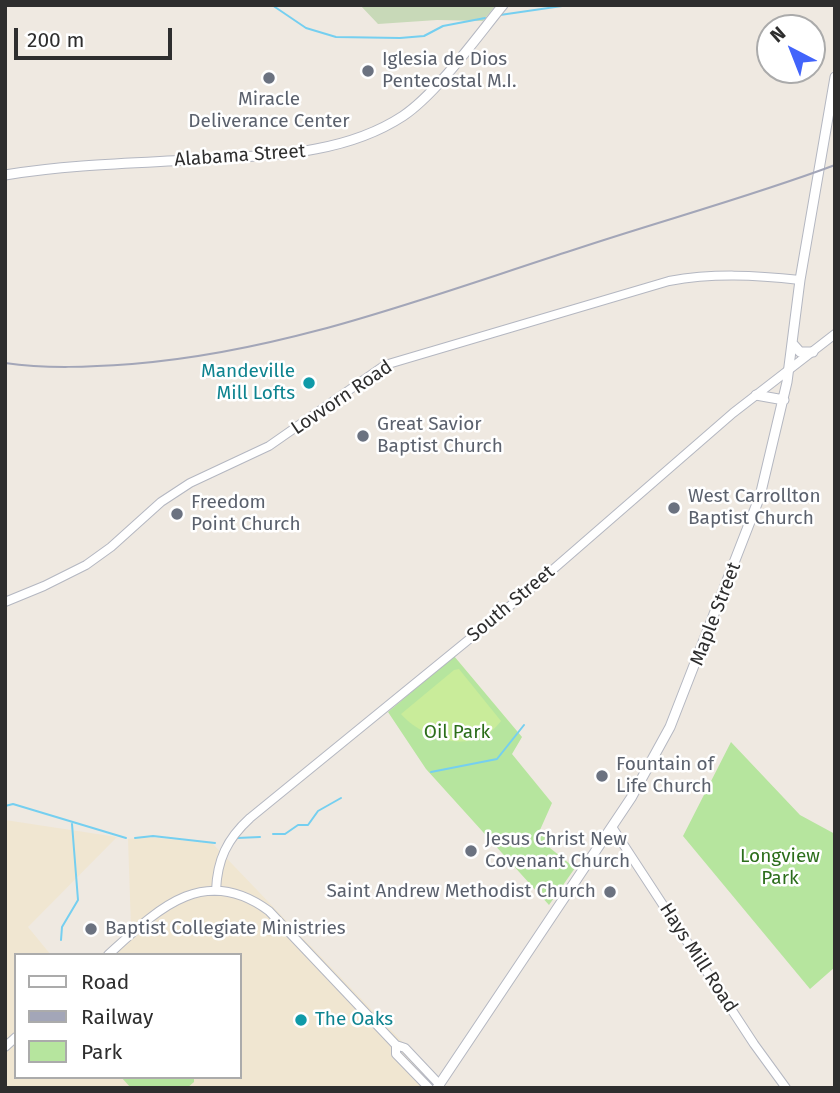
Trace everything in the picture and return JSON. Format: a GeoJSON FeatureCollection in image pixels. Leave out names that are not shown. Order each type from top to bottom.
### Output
{"type":"FeatureCollection","features":[{"type":"Feature","properties":{"kind":"main road","name":"Alabama Street"},"geometry":{"type":"LineString","coordinates":[[5,175],[58,167],[297,154],[343,142],[389,124],[412,108],[453,65],[503,5]]}},
{"type":"Feature","properties":{"kind":"main road","name":"Maple Street"},"geometry":{"type":"LineString","coordinates":[[438,1086],[612,827],[659,750],[691,678],[759,500],[784,400],[800,280],[835,77]]}},
{"type":"Feature","properties":{"kind":"main road"},"geometry":{"type":"LineString","coordinates":[[792,344],[800,352],[813,352]]}},
{"type":"Feature","properties":{"kind":"main road"},"geometry":{"type":"LineString","coordinates":[[756,395],[784,400]]}},
{"type":"Feature","properties":{"kind":"street","name":"Lovvorn Road"},"geometry":{"type":"LineString","coordinates":[[5,602],[86,565],[111,547],[161,502],[190,483],[269,446],[385,365],[668,281],[737,275],[800,280]]}},
{"type":"Feature","properties":{"kind":"street","name":"South Street"},"geometry":{"type":"LineString","coordinates":[[216,891],[221,857],[231,837],[242,825],[527,592],[756,395],[835,334]]}},
{"type":"Feature","properties":{"kind":"street","name":"Hays Mill Road"},"geometry":{"type":"LineString","coordinates":[[612,827],[754,1044],[786,1088]]}},
{"type":"Feature","properties":{"kind":"street"},"geometry":{"type":"LineString","coordinates":[[110,953],[169,903],[191,894],[216,891],[237,894],[259,903],[269,911],[396,1045],[405,1048],[438,1086]]}},
{"type":"Feature","properties":{"kind":"street"},"geometry":{"type":"LineString","coordinates":[[396,1045],[396,1054],[429,1088]]}},
{"type":"Feature","properties":{"kind":"shaded area"},"geometry":{"type":"Polygon","coordinates":[[[5,820],[117,837],[28,927],[49,953],[14,953],[14,1079],[242,1079],[242,953],[103,953],[131,927],[128,839],[146,837],[212,843],[436,1077],[429,1088],[5,1088],[5,820]]]}},
{"type":"Feature","properties":{"kind":"green space"},"geometry":{"type":"Polygon","coordinates":[[[360,5],[496,5],[483,21],[437,20],[378,24],[360,5]]]}},
{"type":"Feature","properties":{"kind":"green space","name":"Oil Park"},"geometry":{"type":"Polygon","coordinates":[[[454,656],[522,737],[512,754],[552,803],[540,830],[548,837],[550,848],[575,868],[549,905],[426,769],[388,712],[454,656]]]}},
{"type":"Feature","properties":{"kind":"green space"},"geometry":{"type":"Polygon","coordinates":[[[459,669],[501,721],[491,732],[465,741],[451,741],[423,731],[401,714],[454,670],[459,669]]]}},
{"type":"Feature","properties":{"kind":"green space","name":"Longview Park"},"geometry":{"type":"Polygon","coordinates":[[[731,742],[800,815],[835,834],[835,967],[810,989],[683,836],[731,742]]]}},
{"type":"Feature","properties":{"kind":"green space"},"geometry":{"type":"Polygon","coordinates":[[[123,1079],[194,1079],[187,1088],[131,1088],[123,1079]]]}},
{"type":"Feature","properties":{"kind":"waterway"},"geometry":{"type":"LineString","coordinates":[[272,5],[306,28],[336,37],[424,36],[443,26],[485,18]]}},
{"type":"Feature","properties":{"kind":"waterway"},"geometry":{"type":"LineString","coordinates":[[500,15],[569,5]]}},
{"type":"Feature","properties":{"kind":"waterway"},"geometry":{"type":"LineString","coordinates":[[431,772],[497,759],[524,725]]}},
{"type":"Feature","properties":{"kind":"waterway"},"geometry":{"type":"LineString","coordinates":[[273,834],[285,834],[298,825],[308,825],[318,811],[341,798]]}},
{"type":"Feature","properties":{"kind":"waterway"},"geometry":{"type":"LineString","coordinates":[[5,806],[13,804],[126,838]]}},
{"type":"Feature","properties":{"kind":"waterway"},"geometry":{"type":"LineString","coordinates":[[61,940],[62,927],[78,900],[72,824]]}},
{"type":"Feature","properties":{"kind":"waterway"},"geometry":{"type":"LineString","coordinates":[[135,838],[153,836],[215,843]]}},
{"type":"Feature","properties":{"kind":"waterway"},"geometry":{"type":"LineString","coordinates":[[237,838],[260,837]]}},
{"type":"Feature","properties":{"kind":"railway"},"geometry":{"type":"LineString","coordinates":[[5,363],[68,367],[132,364],[188,358],[299,335],[407,304],[835,165]]}},
{"type":"Feature","properties":{"kind":"place","name":"Iglesia de Dios Pentecostal M.I."},"geometry":{"type":"Point","coordinates":[368,71]}},
{"type":"Feature","properties":{"kind":"place","name":"Miracle Deliverance Center"},"geometry":{"type":"Point","coordinates":[269,78]}},
{"type":"Feature","properties":{"kind":"place","name":"Mandeville Mill Lofts"},"geometry":{"type":"Point","coordinates":[309,383]}},
{"type":"Feature","properties":{"kind":"place","name":"Great Savior Baptist Church"},"geometry":{"type":"Point","coordinates":[363,436]}},
{"type":"Feature","properties":{"kind":"place","name":"West Carrollton Baptist Church"},"geometry":{"type":"Point","coordinates":[674,508]}},
{"type":"Feature","properties":{"kind":"place","name":"Freedom Point Church"},"geometry":{"type":"Point","coordinates":[177,514]}},
{"type":"Feature","properties":{"kind":"place","name":"Fountain of Life Church"},"geometry":{"type":"Point","coordinates":[602,776]}},
{"type":"Feature","properties":{"kind":"place","name":"Jesus Christ New Covenant Church"},"geometry":{"type":"Point","coordinates":[471,851]}},
{"type":"Feature","properties":{"kind":"place","name":"Saint Andrew Methodist Church"},"geometry":{"type":"Point","coordinates":[610,892]}},
{"type":"Feature","properties":{"kind":"place","name":"Baptist Collegiate Ministries"},"geometry":{"type":"Point","coordinates":[91,929]}},
{"type":"Feature","properties":{"kind":"place","name":"The Oaks"},"geometry":{"type":"Point","coordinates":[301,1020]}}]}
